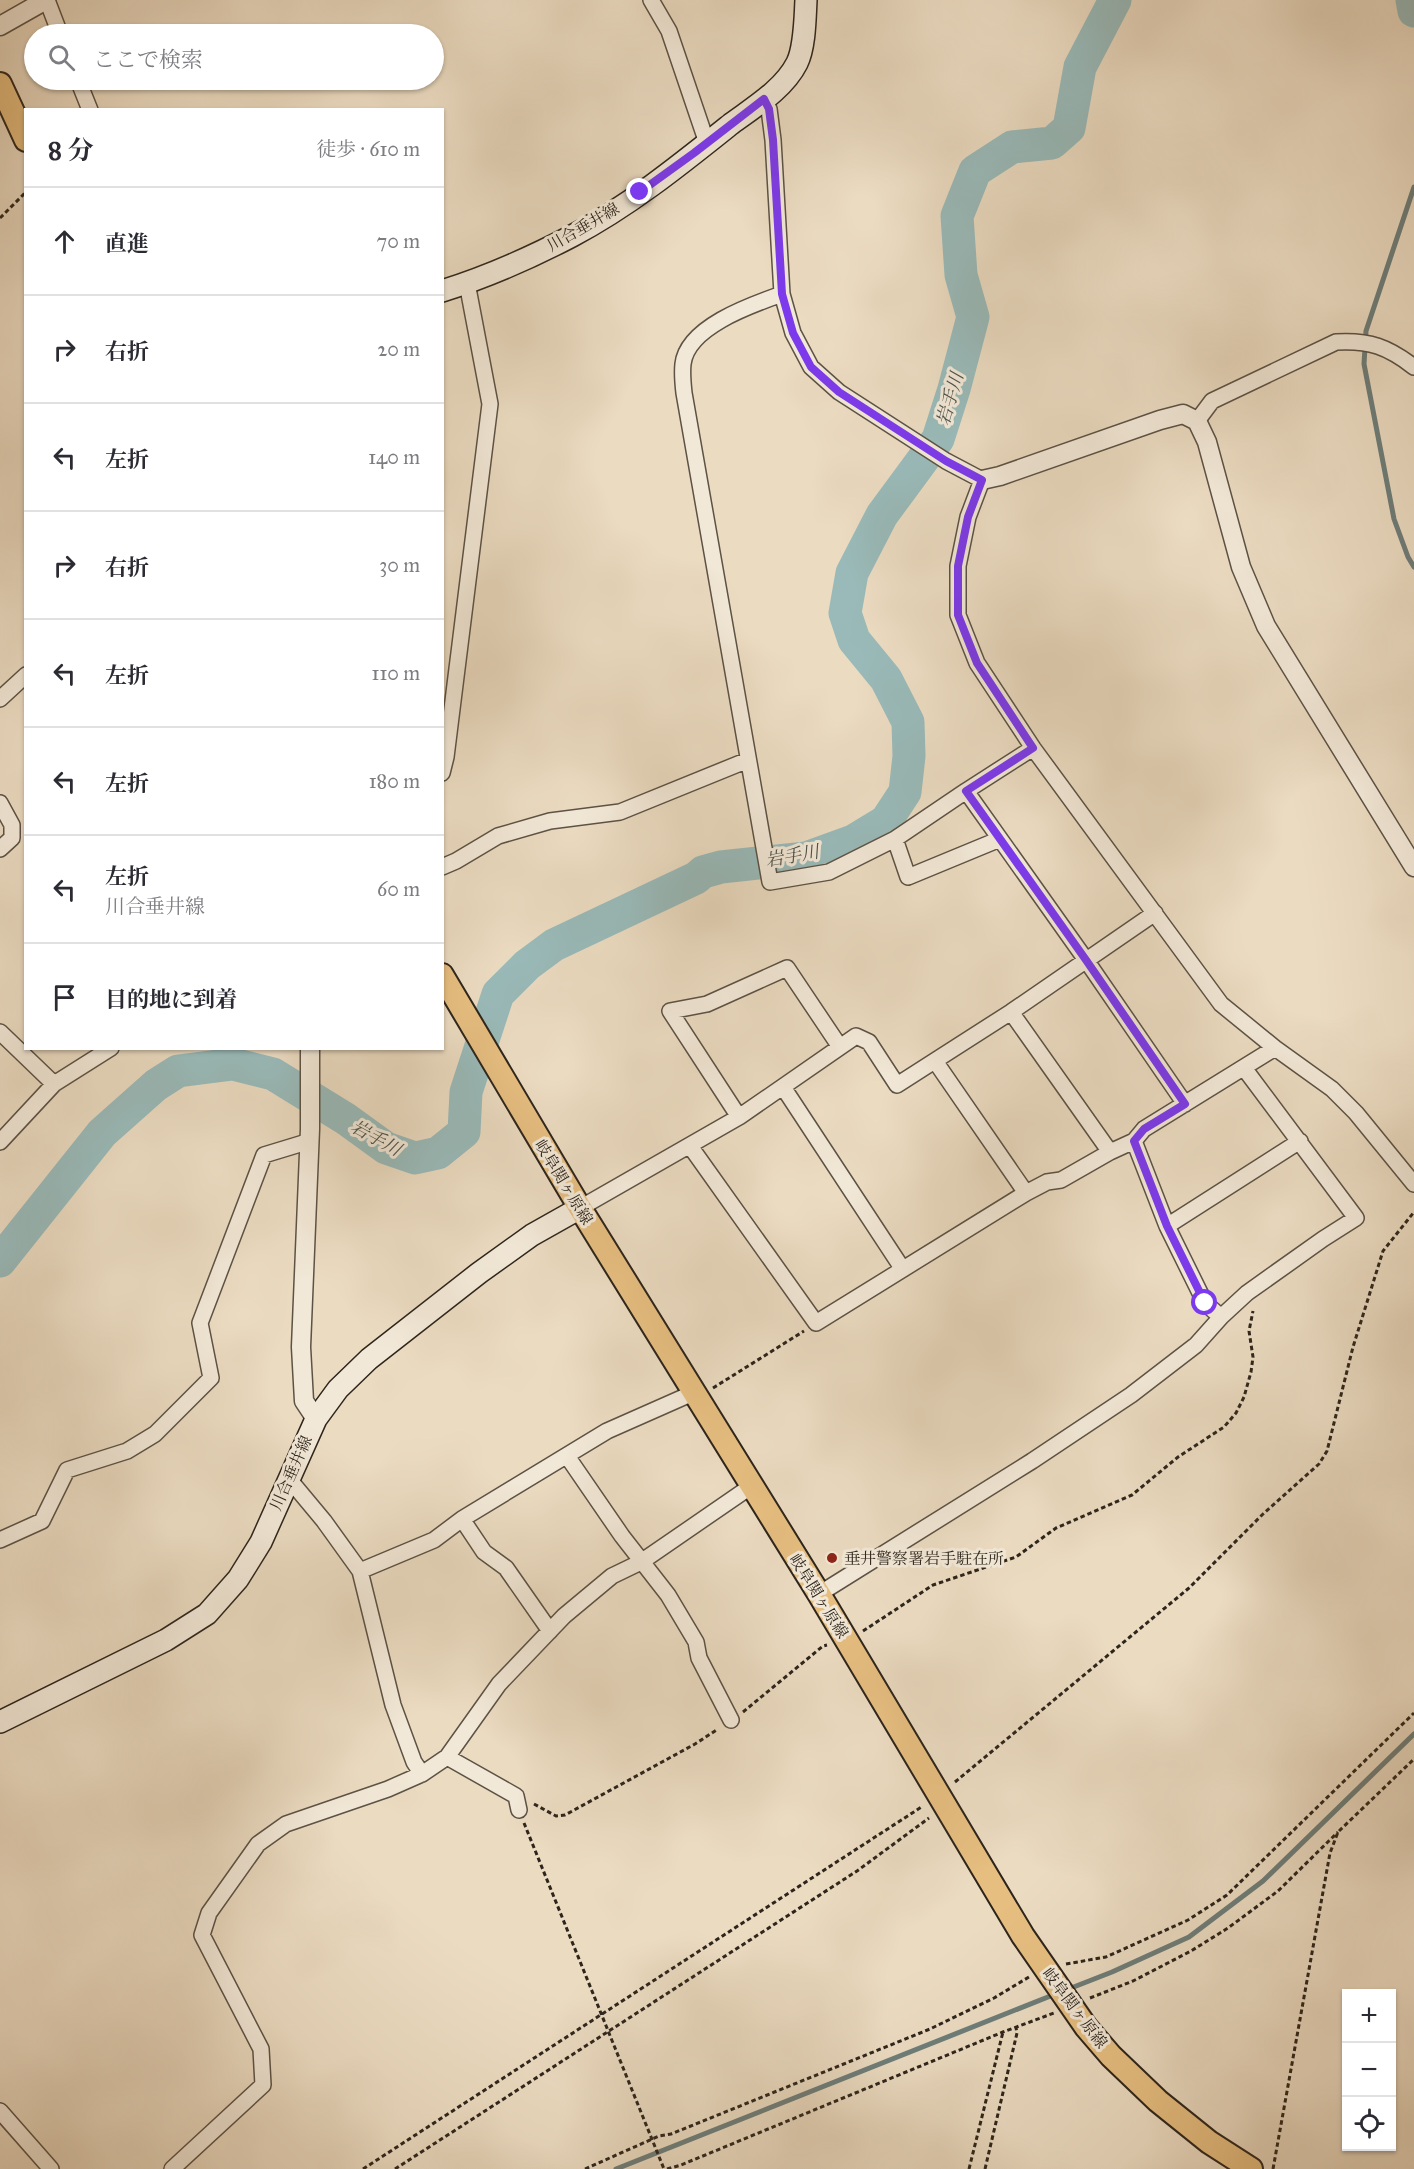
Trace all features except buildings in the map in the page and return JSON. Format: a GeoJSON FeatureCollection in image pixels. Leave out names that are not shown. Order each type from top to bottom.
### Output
{"type":"FeatureCollection","features":[{"type":"Feature","properties":{"kind":"main road","name":"川合垂井線"},"geometry":{"type":"LineString","coordinates":[[444,290],[501,270],[573,236],[622,205],[764,99],[789,76],[799,61],[806,0]]}},
{"type":"Feature","properties":{"kind":"main road"},"geometry":{"type":"LineString","coordinates":[[0,84],[24,136]]}},
{"type":"Feature","properties":{"kind":"main road","name":"岐阜関ヶ原線"},"geometry":{"type":"LineString","coordinates":[[444,978],[580,1208],[750,1486],[819,1594],[1023,1936],[1071,2007],[1111,2056],[1158,2101],[1209,2142],[1251,2169]]}},
{"type":"Feature","properties":{"kind":"main road","name":"川合垂井線"},"geometry":{"type":"LineString","coordinates":[[0,1722],[166,1640],[207,1614],[238,1579],[261,1542],[316,1419],[338,1389],[388,1345],[479,1273],[532,1235],[580,1208]]}},
{"type":"Feature","properties":{"kind":"street"},"geometry":{"type":"LineString","coordinates":[[0,26],[47,0],[56,24]]}},
{"type":"Feature","properties":{"kind":"street"},"geometry":{"type":"LineString","coordinates":[[651,0],[669,31],[707,143]]}},
{"type":"Feature","properties":{"kind":"street"},"geometry":{"type":"LineString","coordinates":[[82,90],[89,108]]}},
{"type":"Feature","properties":{"kind":"street"},"geometry":{"type":"LineString","coordinates":[[764,99],[769,109],[773,140],[782,294],[793,333],[811,367],[839,392],[946,461],[982,480],[1000,476],[1160,420],[1183,414],[1197,421],[1207,442],[1241,567],[1266,626],[1414,867]]}},
{"type":"Feature","properties":{"kind":"street"},"geometry":{"type":"LineString","coordinates":[[444,765],[490,404],[467,284]]}},
{"type":"Feature","properties":{"kind":"street"},"geometry":{"type":"LineString","coordinates":[[782,294],[743,307],[695,338],[683,363],[684,393],[770,882],[828,872],[895,840],[1033,748]]}},
{"type":"Feature","properties":{"kind":"street"},"geometry":{"type":"LineString","coordinates":[[1197,421],[1212,401],[1336,342],[1355,341],[1378,345],[1414,367]]}},
{"type":"Feature","properties":{"kind":"street"},"geometry":{"type":"LineString","coordinates":[[982,480],[968,517],[958,566],[958,615],[977,663],[1033,748],[1221,1004],[1275,1048],[1332,1089],[1356,1113],[1414,1184]]}},
{"type":"Feature","properties":{"kind":"street"},"geometry":{"type":"LineString","coordinates":[[0,699],[24,677]]}},
{"type":"Feature","properties":{"kind":"street"},"geometry":{"type":"LineString","coordinates":[[444,866],[498,836],[550,820],[620,812],[748,760]]}},
{"type":"Feature","properties":{"kind":"street"},"geometry":{"type":"LineString","coordinates":[[966,791],[1185,1104]]}},
{"type":"Feature","properties":{"kind":"street"},"geometry":{"type":"LineString","coordinates":[[0,803],[12,825],[12,838],[0,849]]}},
{"type":"Feature","properties":{"kind":"street"},"geometry":{"type":"LineString","coordinates":[[895,840],[908,877],[1000,839]]}},
{"type":"Feature","properties":{"kind":"street"},"geometry":{"type":"LineString","coordinates":[[580,1208],[739,1117],[856,1036],[869,1042],[897,1085],[1011,1012],[1155,913]]}},
{"type":"Feature","properties":{"kind":"street"},"geometry":{"type":"LineString","coordinates":[[739,1117],[669,1011],[707,1004],[788,968],[840,1047]]}},
{"type":"Feature","properties":{"kind":"street"},"geometry":{"type":"LineString","coordinates":[[1011,1012],[1110,1152]]}},
{"type":"Feature","properties":{"kind":"street"},"geometry":{"type":"LineString","coordinates":[[0,1032],[54,1084]]}},
{"type":"Feature","properties":{"kind":"street"},"geometry":{"type":"LineString","coordinates":[[690,1146],[816,1323],[1026,1192],[1047,1182],[1061,1180],[1134,1141],[1144,1129],[1275,1048]]}},
{"type":"Feature","properties":{"kind":"street"},"geometry":{"type":"LineString","coordinates":[[0,1142],[54,1084],[108,1050]]}},
{"type":"Feature","properties":{"kind":"street"},"geometry":{"type":"LineString","coordinates":[[310,1050],[310,1135],[301,1347],[304,1401],[316,1419]]}},
{"type":"Feature","properties":{"kind":"street"},"geometry":{"type":"LineString","coordinates":[[934,1061],[1026,1192]]}},
{"type":"Feature","properties":{"kind":"street"},"geometry":{"type":"LineString","coordinates":[[819,1594],[1032,1461],[1131,1395],[1196,1345],[1221,1317],[1248,1293],[1356,1218],[1244,1068]]}},
{"type":"Feature","properties":{"kind":"street"},"geometry":{"type":"LineString","coordinates":[[783,1087],[902,1268]]}},
{"type":"Feature","properties":{"kind":"street"},"geometry":{"type":"LineString","coordinates":[[0,1540],[42,1521],[67,1470],[127,1452],[155,1434],[211,1378],[200,1323],[264,1155],[310,1135]]}},
{"type":"Feature","properties":{"kind":"street"},"geometry":{"type":"LineString","coordinates":[[1134,1141],[1167,1226],[1205,1303],[1221,1317]]}},
{"type":"Feature","properties":{"kind":"street"},"geometry":{"type":"LineString","coordinates":[[1167,1226],[1300,1141]]}},
{"type":"Feature","properties":{"kind":"street"},"geometry":{"type":"LineString","coordinates":[[360,1570],[434,1540],[462,1519],[607,1431],[695,1396]]}},
{"type":"Feature","properties":{"kind":"street"},"geometry":{"type":"LineString","coordinates":[[567,1456],[622,1536],[668,1595],[696,1642],[699,1658],[731,1720]]}},
{"type":"Feature","properties":{"kind":"street"},"geometry":{"type":"LineString","coordinates":[[289,1479],[360,1570],[393,1705],[414,1762],[422,1774]]}},
{"type":"Feature","properties":{"kind":"street"},"geometry":{"type":"LineString","coordinates":[[172,2169],[263,2085],[261,2049],[202,1935],[209,1912],[258,1844],[286,1824],[388,1789],[422,1774],[447,1758],[499,1684],[564,1617],[612,1576],[641,1562],[750,1486]]}},
{"type":"Feature","properties":{"kind":"street"},"geometry":{"type":"LineString","coordinates":[[462,1519],[484,1552],[506,1568],[550,1631]]}},
{"type":"Feature","properties":{"kind":"street"},"geometry":{"type":"LineString","coordinates":[[447,1758],[516,1796],[518,1806]]}},
{"type":"Feature","properties":{"kind":"street"},"geometry":{"type":"LineString","coordinates":[[0,2111],[51,2169]]}},
{"type":"Feature","properties":{"kind":"path"},"geometry":{"type":"LineString","coordinates":[[0,218],[24,194]]}},
{"type":"Feature","properties":{"kind":"path"},"geometry":{"type":"LineString","coordinates":[[395,2169],[857,1871],[942,1801],[1189,1588],[1262,1515],[1319,1464],[1327,1451],[1353,1347],[1383,1251],[1414,1212]]}},
{"type":"Feature","properties":{"kind":"path"},"geometry":{"type":"LineString","coordinates":[[1248,1293],[1254,1309],[1249,1331],[1253,1357],[1244,1397],[1236,1413],[1224,1427],[1178,1457],[1132,1496],[1056,1528],[1016,1557],[933,1584],[847,1641],[823,1646],[731,1720],[695,1744],[566,1815],[556,1816],[533,1804],[518,1806],[665,2169],[681,2165],[1003,2032],[1071,2007],[1106,1990],[1133,1981],[1191,1951],[1228,1928],[1278,1891],[1414,1760]]}},
{"type":"Feature","properties":{"kind":"path"},"geometry":{"type":"LineString","coordinates":[[695,1396],[816,1323]]}},
{"type":"Feature","properties":{"kind":"path"},"geometry":{"type":"LineString","coordinates":[[585,2169],[652,2139],[671,2134],[930,2029],[1048,1972],[1106,1958],[1188,1920],[1227,1895],[1414,1713]]}},
{"type":"Feature","properties":{"kind":"path"},"geometry":{"type":"LineString","coordinates":[[363,2169],[601,2014],[942,1801]]}},
{"type":"Feature","properties":{"kind":"path"},"geometry":{"type":"LineString","coordinates":[[1273,2169],[1330,1854],[1338,1832]]}},
{"type":"Feature","properties":{"kind":"path"},"geometry":{"type":"LineString","coordinates":[[986,2169],[1017,2033],[1016,2027]]}},
{"type":"Feature","properties":{"kind":"path"},"geometry":{"type":"LineString","coordinates":[[969,2169],[1003,2032]]}},
{"type":"Feature","properties":{"kind":"waterway","name":"岩手川"},"geometry":{"type":"LineString","coordinates":[[0,1261],[102,1133],[156,1085],[178,1071],[233,1064],[273,1074],[346,1119],[386,1148],[415,1158],[438,1153],[464,1132],[466,1092],[498,994],[527,965],[554,945],[696,878],[703,872],[721,867],[806,858],[853,841],[886,821],[905,792],[909,756],[908,722],[886,679],[854,640],[845,613],[852,573],[882,515],[938,439],[954,389],[973,317],[961,275],[957,216],[975,171],[1012,147],[1052,143],[1069,128],[1080,67],[1115,0]]}},
{"type":"Feature","properties":{"kind":"waterway"},"geometry":{"type":"LineString","coordinates":[[1412,0],[1414,11]]}},
{"type":"Feature","properties":{"kind":"waterway"},"geometry":{"type":"LineString","coordinates":[[1414,187],[1366,331],[1364,364],[1394,519],[1414,567]]}},
{"type":"Feature","properties":{"kind":"waterway"},"geometry":{"type":"LineString","coordinates":[[1066,1990],[1189,1937],[1263,1881],[1414,1734]]}},
{"type":"Feature","properties":{"kind":"waterway"},"geometry":{"type":"LineString","coordinates":[[616,2169],[1058,1993]]}},
{"type":"Feature","properties":{"kind":"place","name":"垂井警察署岩手駐在所"},"geometry":{"type":"Point","coordinates":[832,1558]}},
{"type":"Feature","properties":{"kind":"route"},"geometry":{"type":"LineString","coordinates":[[640,192],[764,99],[769,109],[773,140],[782,294],[793,333],[811,367],[839,392],[946,461],[982,480],[968,517],[958,566],[958,615],[977,663],[1033,748],[966,791],[1185,1104],[1144,1129],[1134,1141],[1167,1226],[1205,1303]]}}]}
